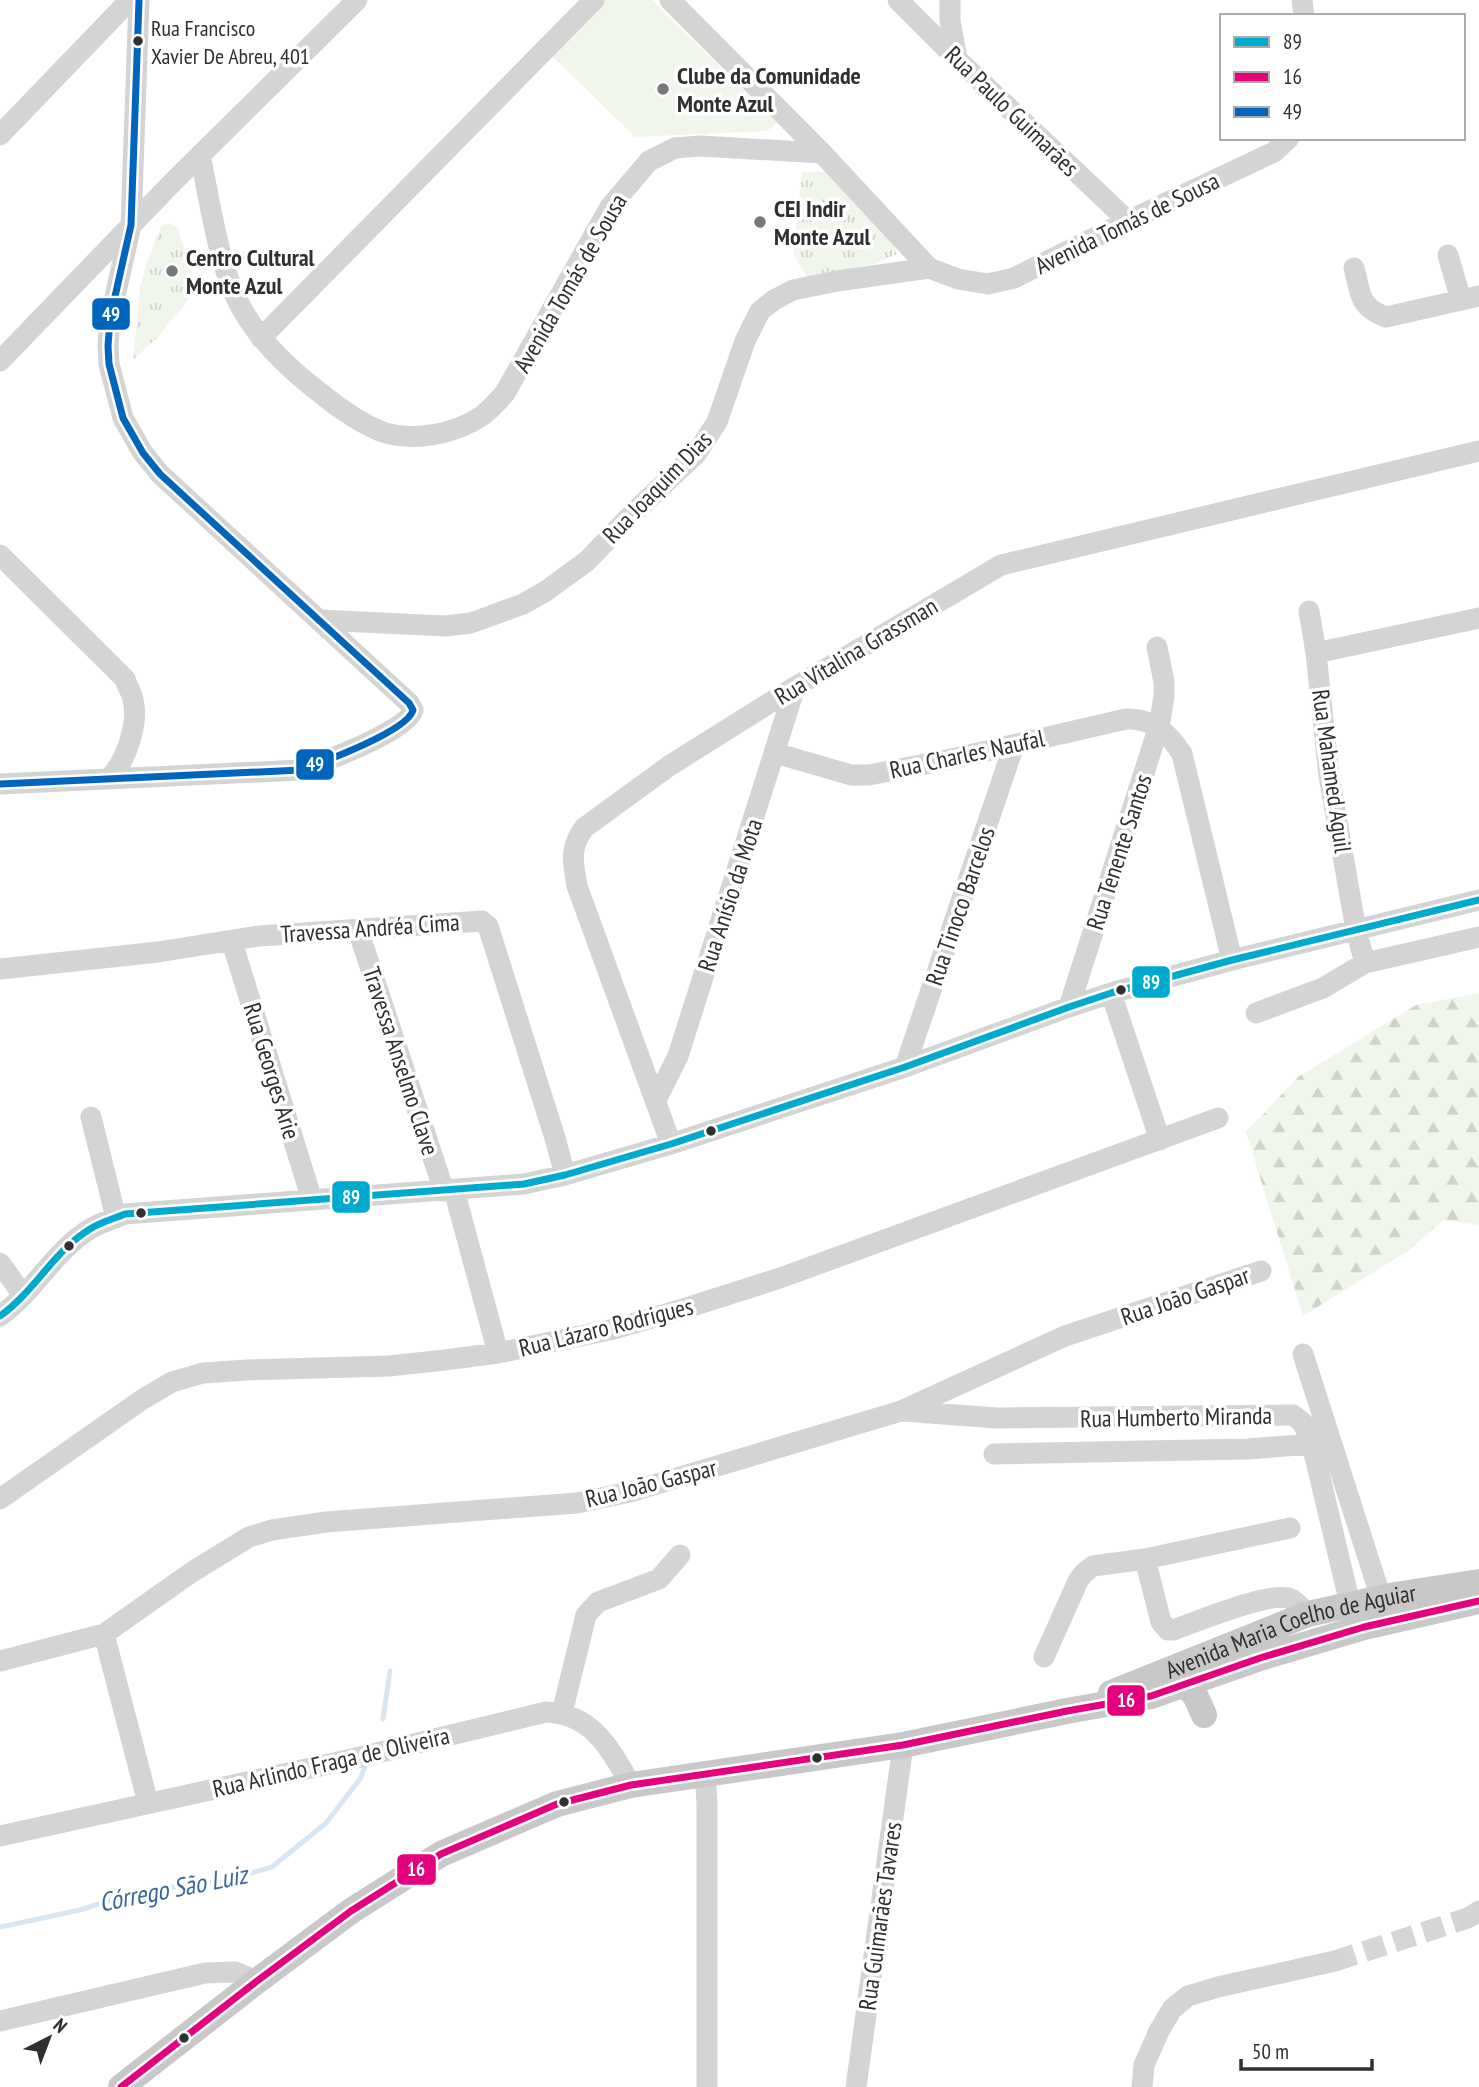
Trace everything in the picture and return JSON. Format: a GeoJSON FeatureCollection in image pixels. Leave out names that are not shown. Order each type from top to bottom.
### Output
{"type":"FeatureCollection","features":[{"type":"Feature","properties":{"kind":"main road","name":"Avenida Maria Coelho de Aguiar"},"geometry":{"type":"LineString","coordinates":[[1067,1711],[1176,1665],[1316,1612],[1479,1582]]}},
{"type":"Feature","properties":{"kind":"main road","name":"Avenida Maria Coelho de Aguiar"},"geometry":{"type":"LineString","coordinates":[[121,2087],[351,1911],[441,1854],[557,1804],[631,1785],[903,1745],[1067,1711],[1126,1702],[1364,1627],[1479,1601]]}},
{"type":"Feature","properties":{"kind":"main road"},"geometry":{"type":"LineString","coordinates":[[1222,1673],[1316,1612]]}},
{"type":"Feature","properties":{"kind":"main road"},"geometry":{"type":"LineString","coordinates":[[1186,1685],[1196,1697],[1204,1715]]}},
{"type":"Feature","properties":{"kind":"street"},"geometry":{"type":"LineString","coordinates":[[0,135],[130,0]]}},
{"type":"Feature","properties":{"kind":"street"},"geometry":{"type":"LineString","coordinates":[[0,784],[301,770],[337,758],[412,716],[413,710],[409,703],[160,474],[143,453],[123,418],[109,364],[108,346],[110,319],[131,225],[139,0]]}},
{"type":"Feature","properties":{"kind":"street"},"geometry":{"type":"LineString","coordinates":[[0,361],[200,155],[357,0]]}},
{"type":"Feature","properties":{"kind":"street"},"geometry":{"type":"LineString","coordinates":[[261,338],[594,0]]}},
{"type":"Feature","properties":{"kind":"street"},"geometry":{"type":"LineString","coordinates":[[670,0],[822,153]]}},
{"type":"Feature","properties":{"kind":"street","name":"Rua Paulo Guimarães"},"geometry":{"type":"LineString","coordinates":[[898,0],[1128,221]]}},
{"type":"Feature","properties":{"kind":"street"},"geometry":{"type":"LineString","coordinates":[[950,0],[950,21],[957,59]]}},
{"type":"Feature","properties":{"kind":"street","name":"Avenida Tomás de Sousa"},"geometry":{"type":"LineString","coordinates":[[200,155],[228,277],[241,308],[261,338],[290,368],[339,409],[382,432],[411,436],[453,430],[481,416],[505,393],[610,206],[649,161],[675,148],[701,146],[822,153],[929,268],[958,279],[988,284],[1014,278],[1273,152],[1287,140]]}},
{"type":"Feature","properties":{"kind":"street"},"geometry":{"type":"LineString","coordinates":[[1354,268],[1364,303],[1371,312],[1386,317],[1470,298],[1448,255]]}},
{"type":"Feature","properties":{"kind":"street","name":"Rua Joaquim Dias"},"geometry":{"type":"LineString","coordinates":[[320,620],[445,626],[471,623],[523,604],[546,591],[587,561],[696,454],[718,422],[745,341],[760,311],[793,290],[929,268]]}},
{"type":"Feature","properties":{"kind":"street","name":"Rua Vitalina Grassman"},"geometry":{"type":"LineString","coordinates":[[671,1144],[577,886],[572,859],[575,841],[584,828],[659,772],[795,687],[1001,565],[1479,452]]}},
{"type":"Feature","properties":{"kind":"street"},"geometry":{"type":"LineString","coordinates":[[0,555],[125,679],[134,701],[134,717],[125,755],[119,769],[109,778]]}},
{"type":"Feature","properties":{"kind":"street","name":"Rua Mahamed Aguil"},"geometry":{"type":"LineString","coordinates":[[1309,611],[1329,776],[1356,930],[1365,962]]}},
{"type":"Feature","properties":{"kind":"street"},"geometry":{"type":"LineString","coordinates":[[1316,653],[1479,618]]}},
{"type":"Feature","properties":{"kind":"street","name":"Rua Tenente Santos"},"geometry":{"type":"LineString","coordinates":[[1069,1007],[1159,726],[1164,682],[1157,647]]}},
{"type":"Feature","properties":{"kind":"street","name":"Rua Anísio da Mota"},"geometry":{"type":"LineString","coordinates":[[656,1100],[678,1056],[795,687]]}},
{"type":"Feature","properties":{"kind":"street","name":"Rua Charles Naufal"},"geometry":{"type":"LineString","coordinates":[[775,753],[851,775],[863,775],[956,758],[1126,719],[1136,718],[1159,726]]}},
{"type":"Feature","properties":{"kind":"street"},"geometry":{"type":"LineString","coordinates":[[1159,726],[1182,754],[1232,960]]}},
{"type":"Feature","properties":{"kind":"street","name":"Rua Tinoco Barcelos"},"geometry":{"type":"LineString","coordinates":[[905,1067],[1014,745]]}},
{"type":"Feature","properties":{"kind":"street"},"geometry":{"type":"LineString","coordinates":[[0,1316],[63,1251],[88,1230],[125,1214],[524,1184],[565,1175],[671,1144],[905,1067],[1111,993],[1232,960],[1479,900]]}},
{"type":"Feature","properties":{"kind":"street","name":"Travessa Andréa Cima"},"geometry":{"type":"LineString","coordinates":[[0,969],[158,952],[259,936],[470,921],[486,923],[565,1175]]}},
{"type":"Feature","properties":{"kind":"street","name":"Travessa Anselmo Clave"},"geometry":{"type":"LineString","coordinates":[[358,930],[449,1190],[498,1353]]}},
{"type":"Feature","properties":{"kind":"street"},"geometry":{"type":"LineString","coordinates":[[1256,1013],[1323,988],[1365,962],[1479,937]]}},
{"type":"Feature","properties":{"kind":"street","name":"Rua Georges Arie"},"geometry":{"type":"LineString","coordinates":[[232,942],[312,1200]]}},
{"type":"Feature","properties":{"kind":"street"},"geometry":{"type":"LineString","coordinates":[[1111,993],[1160,1140]]}},
{"type":"Feature","properties":{"kind":"street"},"geometry":{"type":"LineString","coordinates":[[91,1117],[116,1217]]}},
{"type":"Feature","properties":{"kind":"street","name":"Rua Lázaro Rodrigues"},"geometry":{"type":"LineString","coordinates":[[0,1499],[143,1399],[172,1382],[203,1373],[389,1366],[498,1353],[614,1328],[780,1278],[1218,1118]]}},
{"type":"Feature","properties":{"kind":"street"},"geometry":{"type":"LineString","coordinates":[[0,1263],[23,1295]]}},
{"type":"Feature","properties":{"kind":"street","name":"Rua João Gaspar"},"geometry":{"type":"LineString","coordinates":[[0,1661],[104,1634],[223,1552],[250,1537],[272,1530],[326,1522],[577,1503],[609,1498],[901,1411],[1065,1336],[1261,1271]]}},
{"type":"Feature","properties":{"kind":"street"},"geometry":{"type":"LineString","coordinates":[[1303,1354],[1381,1598]]}},
{"type":"Feature","properties":{"kind":"street","name":"Rua Humberto Miranda"},"geometry":{"type":"LineString","coordinates":[[901,1411],[997,1418],[1293,1415],[1303,1423],[1312,1444],[1350,1604]]}},
{"type":"Feature","properties":{"kind":"street"},"geometry":{"type":"LineString","coordinates":[[993,1454],[1248,1449],[1312,1444]]}},
{"type":"Feature","properties":{"kind":"street"},"geometry":{"type":"LineString","coordinates":[[1044,1657],[1083,1574],[1093,1566],[1145,1559],[1290,1528]]}},
{"type":"Feature","properties":{"kind":"street"},"geometry":{"type":"LineString","coordinates":[[631,1785],[614,1755],[587,1724],[562,1713],[586,1615],[598,1602],[660,1579],[680,1555]]}},
{"type":"Feature","properties":{"kind":"street"},"geometry":{"type":"LineString","coordinates":[[1145,1559],[1161,1622],[1168,1630],[1271,1598],[1291,1599],[1316,1612]]}},
{"type":"Feature","properties":{"kind":"street"},"geometry":{"type":"LineString","coordinates":[[1271,1598],[1281,1613],[1280,1625]]}},
{"type":"Feature","properties":{"kind":"street"},"geometry":{"type":"LineString","coordinates":[[104,1634],[148,1803]]}},
{"type":"Feature","properties":{"kind":"street","name":"Rua Arlindo Fraga de Oliveira"},"geometry":{"type":"LineString","coordinates":[[0,1836],[352,1759],[546,1712],[562,1713]]}},
{"type":"Feature","properties":{"kind":"street","name":"Rua Guimarães Tavares"},"geometry":{"type":"LineString","coordinates":[[856,2087],[903,1745]]}},
{"type":"Feature","properties":{"kind":"street"},"geometry":{"type":"LineString","coordinates":[[705,1774],[707,2087]]}},
{"type":"Feature","properties":{"kind":"street"},"geometry":{"type":"LineString","coordinates":[[1143,2087],[1144,2065],[1159,2031],[1172,2009],[1188,1996],[1335,1961]]}},
{"type":"Feature","properties":{"kind":"street"},"geometry":{"type":"LineString","coordinates":[[0,2021],[205,1973],[235,1972],[257,1981]]}},
{"type":"Feature","properties":{"kind":"green space","name":"Clube da Comunidade Monte Azul"},"geometry":{"type":"Polygon","coordinates":[[[605,0],[652,0],[777,123],[767,131],[635,137],[550,54],[605,0]]]}},
{"type":"Feature","properties":{"kind":"green space"},"geometry":{"type":"Polygon","coordinates":[[[802,172],[828,172],[892,237],[897,254],[874,264],[807,277],[793,254],[802,172]]]}},
{"type":"Feature","properties":{"kind":"green space"},"geometry":{"type":"Polygon","coordinates":[[[172,223],[173,227],[177,226],[197,289],[158,337],[133,360],[140,288],[146,265],[162,224],[172,223]]]}},
{"type":"Feature","properties":{"kind":"green space"},"geometry":{"type":"Polygon","coordinates":[[[1479,993],[1479,1225],[1443,1220],[1408,1251],[1303,1316],[1246,1132],[1298,1077],[1416,1005],[1479,993]]]}},
{"type":"Feature","properties":{"kind":"waterway"},"geometry":{"type":"LineString","coordinates":[[383,1719],[390,1671]]}},
{"type":"Feature","properties":{"kind":"waterway","name":"Córrego São Luiz"},"geometry":{"type":"LineString","coordinates":[[0,1927],[80,1910],[139,1891],[224,1881],[272,1867],[326,1823],[360,1779],[367,1761]]}},
{"type":"Feature","properties":{"kind":"tunnel"},"geometry":{"type":"LineString","coordinates":[[1335,1961],[1468,1918]]}},
{"type":"Feature","properties":{"kind":"transit line","name":"49"},"geometry":{"type":"LineString","coordinates":[[0,784],[301,770],[381,736],[408,718],[413,710],[409,703],[160,474],[143,453],[123,418],[109,364],[108,346],[110,319],[131,225],[139,0]]}},
{"type":"Feature","properties":{"kind":"transit line","name":"89"},"geometry":{"type":"LineString","coordinates":[[0,1316],[77,1238],[98,1224],[125,1214],[524,1184],[565,1175],[671,1144],[905,1067],[1111,993],[1232,960],[1479,900]]}},
{"type":"Feature","properties":{"kind":"transit line","name":"16"},"geometry":{"type":"LineString","coordinates":[[121,2087],[351,1911],[441,1854],[557,1804],[631,1785],[903,1745],[1151,1696],[1260,1658],[1364,1627],[1479,1601]]}},
{"type":"Feature","properties":{"kind":"place","name":"Rua Francisco Xavier De Abreu, 401"},"geometry":{"type":"Point","coordinates":[138,41]}},
{"type":"Feature","properties":{"kind":"place","name":"Clube da Comunidade Monte Azul"},"geometry":{"type":"Point","coordinates":[663,89]}},
{"type":"Feature","properties":{"kind":"place","name":"CEI Indir Monte Azul"},"geometry":{"type":"Point","coordinates":[760,222]}},
{"type":"Feature","properties":{"kind":"place","name":"Centro Cultural Monte Azul"},"geometry":{"type":"Point","coordinates":[172,271]}}]}
